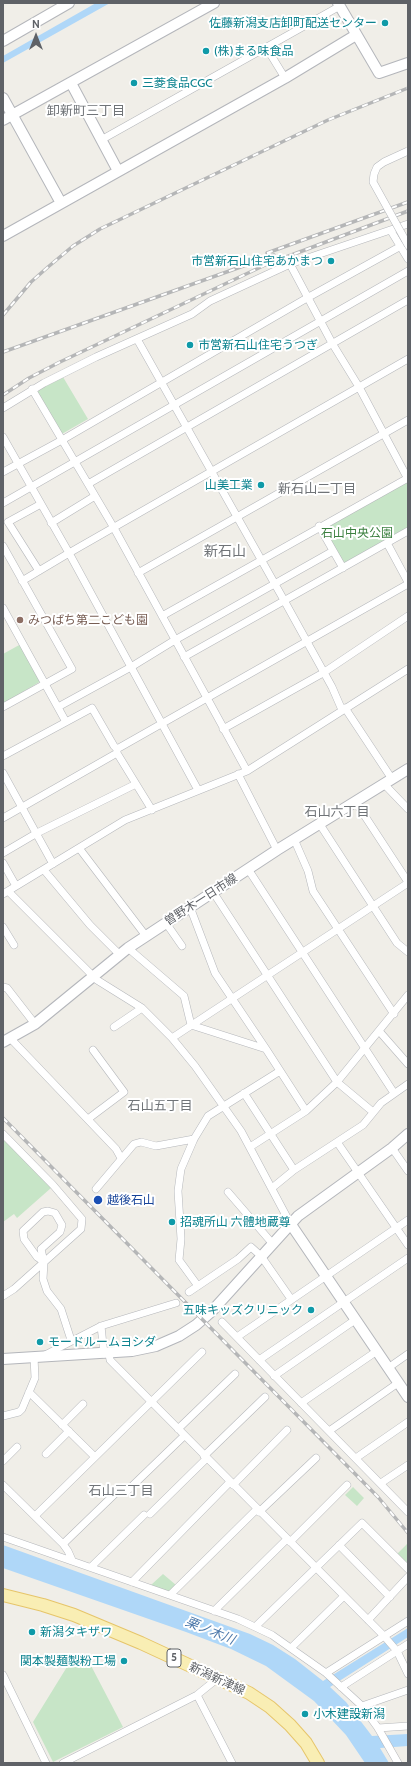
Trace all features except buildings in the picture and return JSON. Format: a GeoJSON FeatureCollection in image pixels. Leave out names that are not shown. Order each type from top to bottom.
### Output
{"type":"FeatureCollection","features":[{"type":"Feature","properties":{"kind":"main road","name":"新潟新津線"},"geometry":{"type":"LineString","coordinates":[[3,1595],[42,1605],[74,1616],[218,1678],[249,1694],[270,1708],[290,1725],[306,1743],[318,1763]]}},
{"type":"Feature","properties":{"kind":"street"},"geometry":{"type":"LineString","coordinates":[[3,41],[69,3]]}},
{"type":"Feature","properties":{"kind":"street"},"geometry":{"type":"LineString","coordinates":[[8,118],[214,3]]}},
{"type":"Feature","properties":{"kind":"street"},"geometry":{"type":"LineString","coordinates":[[101,140],[339,5],[379,73],[408,63]]}},
{"type":"Feature","properties":{"kind":"street"},"geometry":{"type":"LineString","coordinates":[[3,236],[285,78],[356,35]]}},
{"type":"Feature","properties":{"kind":"street"},"geometry":{"type":"LineString","coordinates":[[266,47],[285,78]]}},
{"type":"Feature","properties":{"kind":"street"},"geometry":{"type":"LineString","coordinates":[[71,82],[118,171]]}},
{"type":"Feature","properties":{"kind":"street"},"geometry":{"type":"LineString","coordinates":[[3,98],[8,118],[61,203]]}},
{"type":"Feature","properties":{"kind":"street"},"geometry":{"type":"LineString","coordinates":[[408,151],[384,162],[377,168],[374,174],[373,182],[404,245],[408,259]]}},
{"type":"Feature","properties":{"kind":"street"},"geometry":{"type":"LineString","coordinates":[[3,408],[32,390],[136,339],[192,314],[210,300],[290,264],[408,224]]}},
{"type":"Feature","properties":{"kind":"street"},"geometry":{"type":"LineString","coordinates":[[391,231],[404,245]]}},
{"type":"Feature","properties":{"kind":"street"},"geometry":{"type":"LineString","coordinates":[[3,472],[62,440],[307,298],[404,245]]}},
{"type":"Feature","properties":{"kind":"street"},"geometry":{"type":"LineString","coordinates":[[162,616],[319,526],[408,478],[359,387],[307,298],[290,264]]}},
{"type":"Feature","properties":{"kind":"street"},"geometry":{"type":"LineString","coordinates":[[3,503],[408,271]]}},
{"type":"Feature","properties":{"kind":"street"},"geometry":{"type":"LineString","coordinates":[[88,484],[408,300]]}},
{"type":"Feature","properties":{"kind":"street"},"geometry":{"type":"LineString","coordinates":[[136,339],[162,382],[344,709],[388,781],[408,809]]}},
{"type":"Feature","properties":{"kind":"street"},"geometry":{"type":"LineString","coordinates":[[22,581],[408,359]]}},
{"type":"Feature","properties":{"kind":"street"},"geometry":{"type":"LineString","coordinates":[[32,390],[114,528],[206,699],[247,771]]}},
{"type":"Feature","properties":{"kind":"street"},"geometry":{"type":"LineString","coordinates":[[138,573],[408,420]]}},
{"type":"Feature","properties":{"kind":"street"},"geometry":{"type":"LineString","coordinates":[[3,437],[69,553],[161,725],[198,790]]}},
{"type":"Feature","properties":{"kind":"street"},"geometry":{"type":"LineString","coordinates":[[51,523],[95,496]]}},
{"type":"Feature","properties":{"kind":"street"},"geometry":{"type":"LineString","coordinates":[[38,572],[8,522],[41,504]]}},
{"type":"Feature","properties":{"kind":"street"},"geometry":{"type":"LineString","coordinates":[[319,526],[343,568]]}},
{"type":"Feature","properties":{"kind":"street"},"geometry":{"type":"LineString","coordinates":[[184,658],[408,531]]}},
{"type":"Feature","properties":{"kind":"street"},"geometry":{"type":"LineString","coordinates":[[3,818],[408,583],[386,543]]}},
{"type":"Feature","properties":{"kind":"street"},"geometry":{"type":"LineString","coordinates":[[3,546],[72,669],[3,707]]}},
{"type":"Feature","properties":{"kind":"street"},"geometry":{"type":"LineString","coordinates":[[58,707],[131,667],[274,583],[333,551]]}},
{"type":"Feature","properties":{"kind":"street"},"geometry":{"type":"LineString","coordinates":[[3,608],[66,722]]}},
{"type":"Feature","properties":{"kind":"street"},"geometry":{"type":"LineString","coordinates":[[223,729],[323,672],[408,616]]}},
{"type":"Feature","properties":{"kind":"street"},"geometry":{"type":"LineString","coordinates":[[408,669],[247,771],[125,820],[6,893],[101,984],[142,1008],[172,1038],[195,1066],[241,1131],[290,1223],[408,1398]]}},
{"type":"Feature","properties":{"kind":"street"},"geometry":{"type":"LineString","coordinates":[[3,756],[92,708],[152,810]]}},
{"type":"Feature","properties":{"kind":"street","name":"曽野木一日市線"},"geometry":{"type":"LineString","coordinates":[[7,1040],[35,1024],[128,948],[319,823],[408,770]]}},
{"type":"Feature","properties":{"kind":"street"},"geometry":{"type":"LineString","coordinates":[[238,774],[277,850]]}},
{"type":"Feature","properties":{"kind":"street"},"geometry":{"type":"LineString","coordinates":[[3,775],[37,833],[53,864]]}},
{"type":"Feature","properties":{"kind":"street"},"geometry":{"type":"LineString","coordinates":[[3,853],[37,833],[136,784]]}},
{"type":"Feature","properties":{"kind":"street"},"geometry":{"type":"LineString","coordinates":[[172,1038],[191,1024],[303,953],[408,883],[355,801]]}},
{"type":"Feature","properties":{"kind":"street"},"geometry":{"type":"LineString","coordinates":[[319,823],[397,942],[408,952]]}},
{"type":"Feature","properties":{"kind":"street"},"geometry":{"type":"LineString","coordinates":[[294,839],[308,870],[313,891],[394,1014]]}},
{"type":"Feature","properties":{"kind":"street"},"geometry":{"type":"LineString","coordinates":[[79,848],[146,936]]}},
{"type":"Feature","properties":{"kind":"street"},"geometry":{"type":"LineString","coordinates":[[3,863],[16,886]]}},
{"type":"Feature","properties":{"kind":"street"},"geometry":{"type":"LineString","coordinates":[[248,869],[394,1093]]}},
{"type":"Feature","properties":{"kind":"street"},"geometry":{"type":"LineString","coordinates":[[44,870],[90,925],[120,954]]}},
{"type":"Feature","properties":{"kind":"street"},"geometry":{"type":"LineString","coordinates":[[213,892],[337,1082],[373,1112]]}},
{"type":"Feature","properties":{"kind":"street"},"geometry":{"type":"LineString","coordinates":[[190,907],[215,973],[306,1111]]}},
{"type":"Feature","properties":{"kind":"street"},"geometry":{"type":"LineString","coordinates":[[166,923],[182,946]]}},
{"type":"Feature","properties":{"kind":"street"},"geometry":{"type":"LineString","coordinates":[[3,927],[14,945]]}},
{"type":"Feature","properties":{"kind":"street"},"geometry":{"type":"LineString","coordinates":[[128,948],[184,996],[191,1024]]}},
{"type":"Feature","properties":{"kind":"street"},"geometry":{"type":"LineString","coordinates":[[3,987],[7,988],[35,1024]]}},
{"type":"Feature","properties":{"kind":"street"},"geometry":{"type":"LineString","coordinates":[[250,1147],[306,1111],[337,1082],[408,995]]}},
{"type":"Feature","properties":{"kind":"street"},"geometry":{"type":"LineString","coordinates":[[114,1027],[142,1008]]}},
{"type":"Feature","properties":{"kind":"street"},"geometry":{"type":"LineString","coordinates":[[191,1024],[266,1049]]}},
{"type":"Feature","properties":{"kind":"street"},"geometry":{"type":"LineString","coordinates":[[379,1031],[408,1064]]}},
{"type":"Feature","properties":{"kind":"street"},"geometry":{"type":"LineString","coordinates":[[7,1040],[88,1119],[116,1149],[121,1158]]}},
{"type":"Feature","properties":{"kind":"street"},"geometry":{"type":"LineString","coordinates":[[88,1119],[124,1092],[93,1050]]}},
{"type":"Feature","properties":{"kind":"street"},"geometry":{"type":"LineString","coordinates":[[198,1286],[180,1260],[181,1239],[178,1179],[194,1138],[208,1116],[280,1071]]}},
{"type":"Feature","properties":{"kind":"street"},"geometry":{"type":"LineString","coordinates":[[272,1188],[294,1170],[363,1125],[373,1112],[394,1093],[408,1084]]}},
{"type":"Feature","properties":{"kind":"street"},"geometry":{"type":"LineString","coordinates":[[244,1093],[294,1170]]}},
{"type":"Feature","properties":{"kind":"street"},"geometry":{"type":"LineString","coordinates":[[3,1134],[54,1185],[82,1219],[81,1229],[3,1296]]}},
{"type":"Feature","properties":{"kind":"street"},"geometry":{"type":"LineString","coordinates":[[3,1359],[106,1354],[132,1351],[156,1346],[179,1336],[196,1325],[212,1311],[290,1223],[314,1203],[392,1148],[408,1134]]}},
{"type":"Feature","properties":{"kind":"street"},"geometry":{"type":"LineString","coordinates":[[96,1189],[121,1158],[125,1156],[131,1146],[137,1142],[156,1146],[194,1138]]}},
{"type":"Feature","properties":{"kind":"street"},"geometry":{"type":"LineString","coordinates":[[337,1142],[408,1245]]}},
{"type":"Feature","properties":{"kind":"street"},"geometry":{"type":"LineString","coordinates":[[392,1148],[408,1172]]}},
{"type":"Feature","properties":{"kind":"street"},"geometry":{"type":"LineString","coordinates":[[228,1192],[272,1243]]}},
{"type":"Feature","properties":{"kind":"street"},"geometry":{"type":"LineString","coordinates":[[29,1246],[36,1248],[43,1246],[60,1232],[62,1225],[55,1214],[48,1211],[43,1212],[23,1231],[24,1239],[29,1246],[37,1257],[44,1262]]}},
{"type":"Feature","properties":{"kind":"street"},"geometry":{"type":"LineString","coordinates":[[237,1336],[408,1220]]}},
{"type":"Feature","properties":{"kind":"street"},"geometry":{"type":"LineString","coordinates":[[43,1246],[41,1253],[44,1262],[43,1279],[47,1291],[61,1309],[72,1340]]}},
{"type":"Feature","properties":{"kind":"street"},"geometry":{"type":"LineString","coordinates":[[189,1292],[238,1259],[251,1247],[261,1256],[291,1299]]}},
{"type":"Feature","properties":{"kind":"street"},"geometry":{"type":"LineString","coordinates":[[259,1360],[408,1258]]}},
{"type":"Feature","properties":{"kind":"street"},"geometry":{"type":"LineString","coordinates":[[38,1357],[100,1326],[176,1303]]}},
{"type":"Feature","properties":{"kind":"street"},"geometry":{"type":"LineString","coordinates":[[274,1376],[355,1320]]}},
{"type":"Feature","properties":{"kind":"street"},"geometry":{"type":"LineString","coordinates":[[222,1322],[329,1432],[407,1509]]}},
{"type":"Feature","properties":{"kind":"street"},"geometry":{"type":"LineString","coordinates":[[100,1326],[106,1354],[110,1360],[258,1511],[368,1620],[396,1650],[408,1674]]}},
{"type":"Feature","properties":{"kind":"street"},"geometry":{"type":"LineString","coordinates":[[301,1403],[377,1351]]}},
{"type":"Feature","properties":{"kind":"street"},"geometry":{"type":"LineString","coordinates":[[35,1516],[202,1352]]}},
{"type":"Feature","properties":{"kind":"street"},"geometry":{"type":"LineString","coordinates":[[388,1368],[408,1354]]}},
{"type":"Feature","properties":{"kind":"street"},"geometry":{"type":"LineString","coordinates":[[3,1416],[19,1412],[22,1409],[35,1378],[38,1357]]}},
{"type":"Feature","properties":{"kind":"street"},"geometry":{"type":"LineString","coordinates":[[178,1430],[235,1374]]}},
{"type":"Feature","properties":{"kind":"street"},"geometry":{"type":"LineString","coordinates":[[329,1432],[398,1383]]}},
{"type":"Feature","properties":{"kind":"street"},"geometry":{"type":"LineString","coordinates":[[30,1392],[95,1457]]}},
{"type":"Feature","properties":{"kind":"street"},"geometry":{"type":"LineString","coordinates":[[91,1567],[206,1457],[265,1397]]}},
{"type":"Feature","properties":{"kind":"street"},"geometry":{"type":"LineString","coordinates":[[62,1425],[83,1404]]}},
{"type":"Feature","properties":{"kind":"street"},"geometry":{"type":"LineString","coordinates":[[356,1458],[408,1422]]}},
{"type":"Feature","properties":{"kind":"street"},"geometry":{"type":"LineString","coordinates":[[132,1582],[287,1430]]}},
{"type":"Feature","properties":{"kind":"street"},"geometry":{"type":"LineString","coordinates":[[46,1454],[69,1432]]}},
{"type":"Feature","properties":{"kind":"street"},"geometry":{"type":"LineString","coordinates":[[63,1544],[121,1488],[126,1492],[184,1436]]}},
{"type":"Feature","properties":{"kind":"street"},"geometry":{"type":"LineString","coordinates":[[3,1461],[18,1447]]}},
{"type":"Feature","properties":{"kind":"street"},"geometry":{"type":"LineString","coordinates":[[170,1595],[316,1458]]}},
{"type":"Feature","properties":{"kind":"street"},"geometry":{"type":"LineString","coordinates":[[381,1483],[408,1465]]}},
{"type":"Feature","properties":{"kind":"street"},"geometry":{"type":"LineString","coordinates":[[3,1485],[63,1544],[72,1560]]}},
{"type":"Feature","properties":{"kind":"street"},"geometry":{"type":"LineString","coordinates":[[214,1612],[347,1485]]}},
{"type":"Feature","properties":{"kind":"street"},"geometry":{"type":"LineString","coordinates":[[255,1627],[362,1523],[408,1569]]}},
{"type":"Feature","properties":{"kind":"street"},"geometry":{"type":"LineString","coordinates":[[3,1536],[170,1595],[255,1627],[292,1647],[328,1674],[362,1706],[379,1730],[398,1763]]}},
{"type":"Feature","properties":{"kind":"street"},"geometry":{"type":"LineString","coordinates":[[339,1545],[390,1597]]}},
{"type":"Feature","properties":{"kind":"street"},"geometry":{"type":"LineString","coordinates":[[368,1620],[408,1577]]}},
{"type":"Feature","properties":{"kind":"street"},"geometry":{"type":"LineString","coordinates":[[292,1647],[344,1596]]}},
{"type":"Feature","properties":{"kind":"street"},"geometry":{"type":"LineString","coordinates":[[328,1674],[385,1638],[408,1621]]}},
{"type":"Feature","properties":{"kind":"street"},"geometry":{"type":"LineString","coordinates":[[339,1685],[408,1644]]}},
{"type":"Feature","properties":{"kind":"street"},"geometry":{"type":"LineString","coordinates":[[3,1675],[46,1763]]}},
{"type":"Feature","properties":{"kind":"street"},"geometry":{"type":"LineString","coordinates":[[64,1763],[196,1695],[218,1678]]}},
{"type":"Feature","properties":{"kind":"street"},"geometry":{"type":"LineString","coordinates":[[362,1706],[408,1690]]}},
{"type":"Feature","properties":{"kind":"street"},"geometry":{"type":"LineString","coordinates":[[196,1695],[232,1763]]}},
{"type":"Feature","properties":{"kind":"street"},"geometry":{"type":"LineString","coordinates":[[379,1730],[408,1726]]}},
{"type":"Feature","properties":{"kind":"green space"},"geometry":{"type":"Polygon","coordinates":[[[63,377],[88,419],[60,435],[35,392],[63,377]]]}},
{"type":"Feature","properties":{"kind":"green space","name":"石山中央公園"},"geometry":{"type":"Polygon","coordinates":[[[406,481],[408,484],[408,527],[343,564],[323,528],[406,481]]]}},
{"type":"Feature","properties":{"kind":"green space"},"geometry":{"type":"Polygon","coordinates":[[[21,644],[41,681],[3,704],[3,654],[21,644]]]}},
{"type":"Feature","properties":{"kind":"green space"},"geometry":{"type":"Polygon","coordinates":[[[3,1139],[51,1188],[17,1218],[14,1214],[3,1222],[3,1139]]]}},
{"type":"Feature","properties":{"kind":"green space"},"geometry":{"type":"Polygon","coordinates":[[[353,1487],[364,1498],[357,1506],[345,1495],[353,1487]]]}},
{"type":"Feature","properties":{"kind":"green space"},"geometry":{"type":"Polygon","coordinates":[[[407,1544],[408,1545],[408,1565],[397,1554],[407,1544]]]}},
{"type":"Feature","properties":{"kind":"green space"},"geometry":{"type":"Polygon","coordinates":[[[163,1574],[176,1585],[171,1591],[151,1585],[163,1574]]]}},
{"type":"Feature","properties":{"kind":"green space"},"geometry":{"type":"Polygon","coordinates":[[[86,1656],[123,1727],[53,1762],[33,1722],[70,1662],[86,1656]]]}},
{"type":"Feature","properties":{"kind":"water"},"geometry":{"type":"Polygon","coordinates":[[[96,3],[110,3],[3,63],[3,56],[96,3]]]}},
{"type":"Feature","properties":{"kind":"water","name":"栗ノ木川"},"geometry":{"type":"Polygon","coordinates":[[[3,1545],[250,1634],[273,1645],[295,1659],[323,1681],[408,1628],[408,1637],[330,1687],[346,1702],[372,1736],[408,1734],[408,1746],[380,1748],[389,1763],[365,1763],[346,1735],[314,1701],[266,1666],[231,1649],[186,1632],[3,1568],[3,1545]]]}},
{"type":"Feature","properties":{"kind":"railway"},"geometry":{"type":"LineString","coordinates":[[3,315],[31,282],[73,246],[100,229],[328,120],[408,88]]}},
{"type":"Feature","properties":{"kind":"railway"},"geometry":{"type":"LineString","coordinates":[[267,253],[408,202]]}},
{"type":"Feature","properties":{"kind":"railway"},"geometry":{"type":"LineString","coordinates":[[3,395],[29,378],[60,362],[265,265],[408,211]]}},
{"type":"Feature","properties":{"kind":"railway"},"geometry":{"type":"LineString","coordinates":[[3,352],[274,255]]}},
{"type":"Feature","properties":{"kind":"railway"},"geometry":{"type":"LineString","coordinates":[[3,1118],[378,1497],[408,1533]]}},
{"type":"Feature","properties":{"kind":"place","name":"佐藤新潟支店卸町配送センター"},"geometry":{"type":"Point","coordinates":[385,23]}},
{"type":"Feature","properties":{"kind":"place","name":"(株)まる味食品"},"geometry":{"type":"Point","coordinates":[206,51]}},
{"type":"Feature","properties":{"kind":"place","name":"三菱食品CGC"},"geometry":{"type":"Point","coordinates":[134,83]}},
{"type":"Feature","properties":{"kind":"place","name":"市営新石山住宅あかまつ"},"geometry":{"type":"Point","coordinates":[331,261]}},
{"type":"Feature","properties":{"kind":"place","name":"市営新石山住宅うつぎ"},"geometry":{"type":"Point","coordinates":[190,345]}},
{"type":"Feature","properties":{"kind":"place","name":"山美工業"},"geometry":{"type":"Point","coordinates":[261,485]}},
{"type":"Feature","properties":{"kind":"place","name":"みつばち第二こども園"},"geometry":{"type":"Point","coordinates":[20,620]}},
{"type":"Feature","properties":{"kind":"place","name":"越後石山"},"geometry":{"type":"Point","coordinates":[98,1200]}},
{"type":"Feature","properties":{"kind":"place","name":"招魂所山 六體地蔵尊"},"geometry":{"type":"Point","coordinates":[172,1222]}},
{"type":"Feature","properties":{"kind":"place","name":"五味キッズクリニック"},"geometry":{"type":"Point","coordinates":[311,1310]}},
{"type":"Feature","properties":{"kind":"place","name":"モードルームヨシダ"},"geometry":{"type":"Point","coordinates":[40,1342]}},
{"type":"Feature","properties":{"kind":"place","name":"新潟タキザワ"},"geometry":{"type":"Point","coordinates":[32,1632]}},
{"type":"Feature","properties":{"kind":"place","name":"関本製麺製粉工場"},"geometry":{"type":"Point","coordinates":[124,1661]}},
{"type":"Feature","properties":{"kind":"place","name":"小木建設新潟"},"geometry":{"type":"Point","coordinates":[305,1714]}},
{"type":"Feature","properties":{"kind":"district","name":"卸新町三丁目"},"geometry":{"type":"Point","coordinates":[86,111]}},
{"type":"Feature","properties":{"kind":"district","name":"新石山二丁目"},"geometry":{"type":"Point","coordinates":[317,489]}},
{"type":"Feature","properties":{"kind":"district","name":"新石山"},"geometry":{"type":"Point","coordinates":[225,552]}},
{"type":"Feature","properties":{"kind":"district","name":"石山六丁目"},"geometry":{"type":"Point","coordinates":[337,812]}},
{"type":"Feature","properties":{"kind":"district","name":"石山五丁目"},"geometry":{"type":"Point","coordinates":[160,1106]}},
{"type":"Feature","properties":{"kind":"district","name":"石山三丁目"},"geometry":{"type":"Point","coordinates":[121,1491]}}]}
